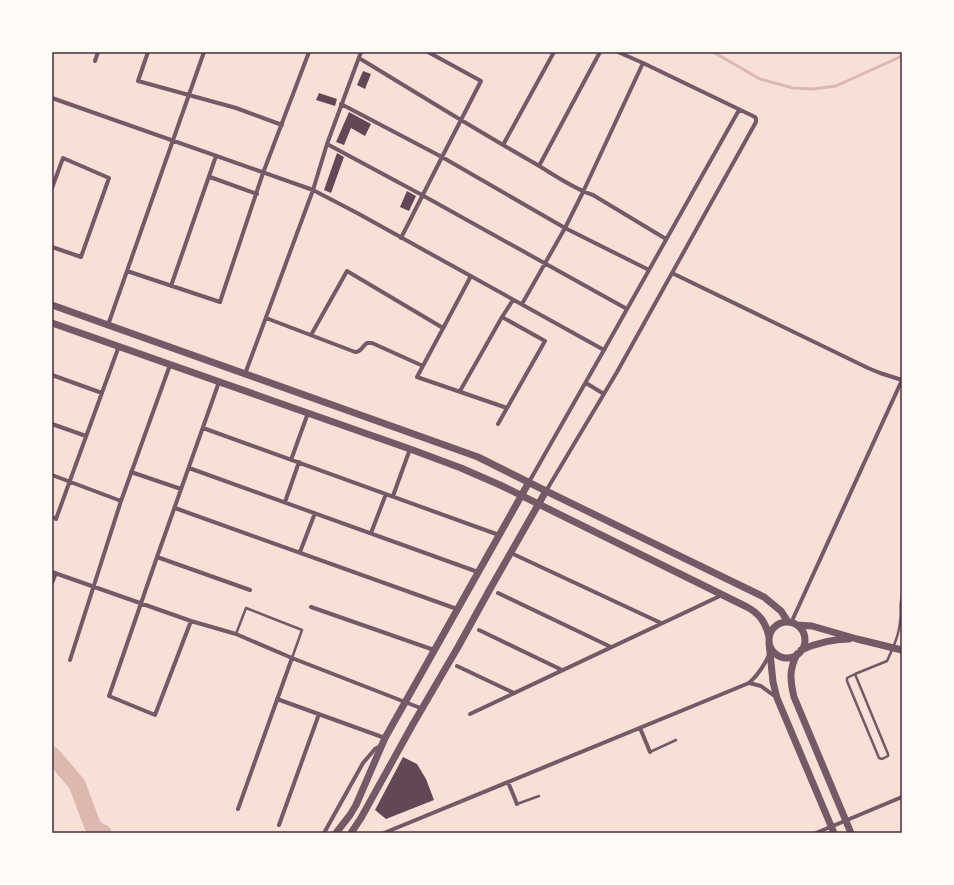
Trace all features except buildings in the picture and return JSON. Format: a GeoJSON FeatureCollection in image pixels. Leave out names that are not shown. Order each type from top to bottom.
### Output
{"type":"FeatureCollection","features":[{"type":"Feature","properties":{"kind":"street"},"geometry":{"type":"LineString","coordinates":[[95,60],[98,52]]}},
{"type":"Feature","properties":{"kind":"street"},"geometry":{"type":"LineString","coordinates":[[148,52],[138,81],[236,108],[282,125]]}},
{"type":"Feature","properties":{"kind":"street"},"geometry":{"type":"LineString","coordinates":[[108,325],[204,52]]}},
{"type":"Feature","properties":{"kind":"street"},"geometry":{"type":"LineString","coordinates":[[127,271],[220,302],[263,174],[309,52]]}},
{"type":"Feature","properties":{"kind":"street"},"geometry":{"type":"LineString","coordinates":[[245,374],[313,190],[327,144],[361,52]]}},
{"type":"Feature","properties":{"kind":"street"},"geometry":{"type":"LineString","coordinates":[[401,238],[481,81],[428,52]]}},
{"type":"Feature","properties":{"kind":"street"},"geometry":{"type":"LineString","coordinates":[[503,145],[554,52]]}},
{"type":"Feature","properties":{"kind":"street"},"geometry":{"type":"LineString","coordinates":[[539,166],[600,52]]}},
{"type":"Feature","properties":{"kind":"street"},"geometry":{"type":"LineString","coordinates":[[351,833],[361,818],[546,491],[604,394],[756,122],[756,119],[739,110],[618,52]]}},
{"type":"Feature","properties":{"kind":"street"},"geometry":{"type":"LineString","coordinates":[[359,58],[460,120],[583,192],[593,195],[666,238]]}},
{"type":"Feature","properties":{"kind":"street"},"geometry":{"type":"LineString","coordinates":[[522,304],[565,228],[643,63]]}},
{"type":"Feature","properties":{"kind":"street"},"geometry":{"type":"LineString","coordinates":[[52,98],[263,174],[313,190],[604,350]]}},
{"type":"Feature","properties":{"kind":"street"},"geometry":{"type":"LineString","coordinates":[[341,104],[442,157],[565,228],[649,270]]}},
{"type":"Feature","properties":{"kind":"street"},"geometry":{"type":"LineString","coordinates":[[336,833],[356,805],[384,741],[405,701],[739,110]]}},
{"type":"Feature","properties":{"kind":"street"},"geometry":{"type":"LineString","coordinates":[[327,144],[627,308]]}},
{"type":"Feature","properties":{"kind":"street"},"geometry":{"type":"LineString","coordinates":[[171,286],[216,156]]}},
{"type":"Feature","properties":{"kind":"street"},"geometry":{"type":"LineString","coordinates":[[52,188],[63,158],[109,178],[81,257],[52,247]]}},
{"type":"Feature","properties":{"kind":"street"},"geometry":{"type":"LineString","coordinates":[[210,177],[257,194]]}},
{"type":"Feature","properties":{"kind":"street"},"geometry":{"type":"LineString","coordinates":[[311,335],[346,271],[443,328]]}},
{"type":"Feature","properties":{"kind":"street"},"geometry":{"type":"LineString","coordinates":[[672,273],[868,368],[902,380],[792,623]]}},
{"type":"Feature","properties":{"kind":"street"},"geometry":{"type":"LineString","coordinates":[[471,276],[417,377],[507,408]]}},
{"type":"Feature","properties":{"kind":"street"},"geometry":{"type":"LineString","coordinates":[[460,391],[502,316],[513,300]]}},
{"type":"Feature","properties":{"kind":"street"},"geometry":{"type":"LineString","coordinates":[[52,305],[478,457],[764,597],[781,610],[792,623],[800,628],[803,633],[804,644],[793,664],[790,677],[791,686],[794,697],[851,833]]}},
{"type":"Feature","properties":{"kind":"street"},"geometry":{"type":"LineString","coordinates":[[498,424],[545,341],[502,316]]}},
{"type":"Feature","properties":{"kind":"street"},"geometry":{"type":"LineString","coordinates":[[266,318],[355,352],[360,351],[367,343],[372,343],[423,366]]}},
{"type":"Feature","properties":{"kind":"street"},"geometry":{"type":"LineString","coordinates":[[52,323],[410,449],[500,485],[754,611],[760,616],[765,624],[771,649],[780,656],[792,656],[823,642],[857,639]]}},
{"type":"Feature","properties":{"kind":"street"},"geometry":{"type":"LineString","coordinates":[[54,518],[119,346]]}},
{"type":"Feature","properties":{"kind":"street"},"geometry":{"type":"LineString","coordinates":[[70,660],[121,501],[170,364]]}},
{"type":"Feature","properties":{"kind":"street"},"geometry":{"type":"LineString","coordinates":[[52,375],[102,393]]}},
{"type":"Feature","properties":{"kind":"street"},"geometry":{"type":"LineString","coordinates":[[191,620],[155,715],[109,696],[219,382]]}},
{"type":"Feature","properties":{"kind":"street"},"geometry":{"type":"LineString","coordinates":[[586,383],[604,394]]}},
{"type":"Feature","properties":{"kind":"street"},"geometry":{"type":"LineString","coordinates":[[291,460],[308,413]]}},
{"type":"Feature","properties":{"kind":"street"},"geometry":{"type":"LineString","coordinates":[[52,424],[86,436]]}},
{"type":"Feature","properties":{"kind":"street"},"geometry":{"type":"LineString","coordinates":[[203,428],[499,535]]}},
{"type":"Feature","properties":{"kind":"street"},"geometry":{"type":"LineString","coordinates":[[393,496],[410,449]]}},
{"type":"Feature","properties":{"kind":"street"},"geometry":{"type":"LineString","coordinates":[[285,502],[299,462]]}},
{"type":"Feature","properties":{"kind":"street"},"geometry":{"type":"LineString","coordinates":[[189,468],[478,572]]}},
{"type":"Feature","properties":{"kind":"street"},"geometry":{"type":"LineString","coordinates":[[131,472],[181,490]]}},
{"type":"Feature","properties":{"kind":"street"},"geometry":{"type":"LineString","coordinates":[[52,475],[121,501]]}},
{"type":"Feature","properties":{"kind":"street"},"geometry":{"type":"LineString","coordinates":[[371,533],[386,494]]}},
{"type":"Feature","properties":{"kind":"street"},"geometry":{"type":"LineString","coordinates":[[175,508],[458,609]]}},
{"type":"Feature","properties":{"kind":"street"},"geometry":{"type":"LineString","coordinates":[[300,552],[315,513]]}},
{"type":"Feature","properties":{"kind":"street"},"geometry":{"type":"LineString","coordinates":[[511,553],[661,623]]}},
{"type":"Feature","properties":{"kind":"street"},"geometry":{"type":"LineString","coordinates":[[157,557],[250,590]]}},
{"type":"Feature","properties":{"kind":"street"},"geometry":{"type":"LineString","coordinates":[[52,583],[54,572],[191,620],[236,634],[292,658],[423,709]]}},
{"type":"Feature","properties":{"kind":"street"},"geometry":{"type":"LineString","coordinates":[[498,593],[612,647]]}},
{"type":"Feature","properties":{"kind":"street"},"geometry":{"type":"LineString","coordinates":[[470,714],[722,595]]}},
{"type":"Feature","properties":{"kind":"street"},"geometry":{"type":"LineString","coordinates":[[312,607],[434,650]]}},
{"type":"Feature","properties":{"kind":"street"},"geometry":{"type":"LineString","coordinates":[[832,830],[777,698],[773,682],[769,640],[770,632],[778,624],[792,623],[812,626],[902,650]]}},
{"type":"Feature","properties":{"kind":"street"},"geometry":{"type":"LineString","coordinates":[[479,630],[562,670]]}},
{"type":"Feature","properties":{"kind":"street"},"geometry":{"type":"LineString","coordinates":[[384,833],[749,683],[761,671],[770,653]]}},
{"type":"Feature","properties":{"kind":"street"},"geometry":{"type":"LineString","coordinates":[[238,809],[292,658]]}},
{"type":"Feature","properties":{"kind":"street"},"geometry":{"type":"LineString","coordinates":[[456,666],[514,693]]}},
{"type":"Feature","properties":{"kind":"street"},"geometry":{"type":"LineString","coordinates":[[749,683],[768,690],[777,698]]}},
{"type":"Feature","properties":{"kind":"street"},"geometry":{"type":"LineString","coordinates":[[277,699],[319,714],[384,741]]}},
{"type":"Feature","properties":{"kind":"street"},"geometry":{"type":"LineString","coordinates":[[279,825],[319,714]]}},
{"type":"Feature","properties":{"kind":"street"},"geometry":{"type":"LineString","coordinates":[[640,728],[650,752]]}},
{"type":"Feature","properties":{"kind":"street"},"geometry":{"type":"LineString","coordinates":[[324,833],[363,763],[384,741]]}},
{"type":"Feature","properties":{"kind":"street"},"geometry":{"type":"LineString","coordinates":[[508,782],[517,804]]}},
{"type":"Feature","properties":{"kind":"street"},"geometry":{"type":"LineString","coordinates":[[816,833],[832,830],[846,821],[902,797]]}},
{"type":"Feature","properties":{"kind":"lane"},"geometry":{"type":"LineString","coordinates":[[855,674],[888,754],[888,756],[882,759],[880,758],[847,678],[855,674],[887,661],[893,648],[900,623],[900,605],[902,597]]}},
{"type":"Feature","properties":{"kind":"lane"},"geometry":{"type":"LineString","coordinates":[[236,634],[246,608],[302,630],[292,658]]}},
{"type":"Feature","properties":{"kind":"lane"},"geometry":{"type":"LineString","coordinates":[[650,752],[676,740]]}},
{"type":"Feature","properties":{"kind":"lane"},"geometry":{"type":"LineString","coordinates":[[517,804],[539,796]]}},
{"type":"Feature","properties":{"kind":"waterway"},"geometry":{"type":"LineString","coordinates":[[713,52],[760,79],[793,88],[813,89],[836,86],[902,56]]}},
{"type":"Feature","properties":{"kind":"waterway"},"geometry":{"type":"LineString","coordinates":[[52,755],[77,784],[93,827],[103,833]]}}]}
